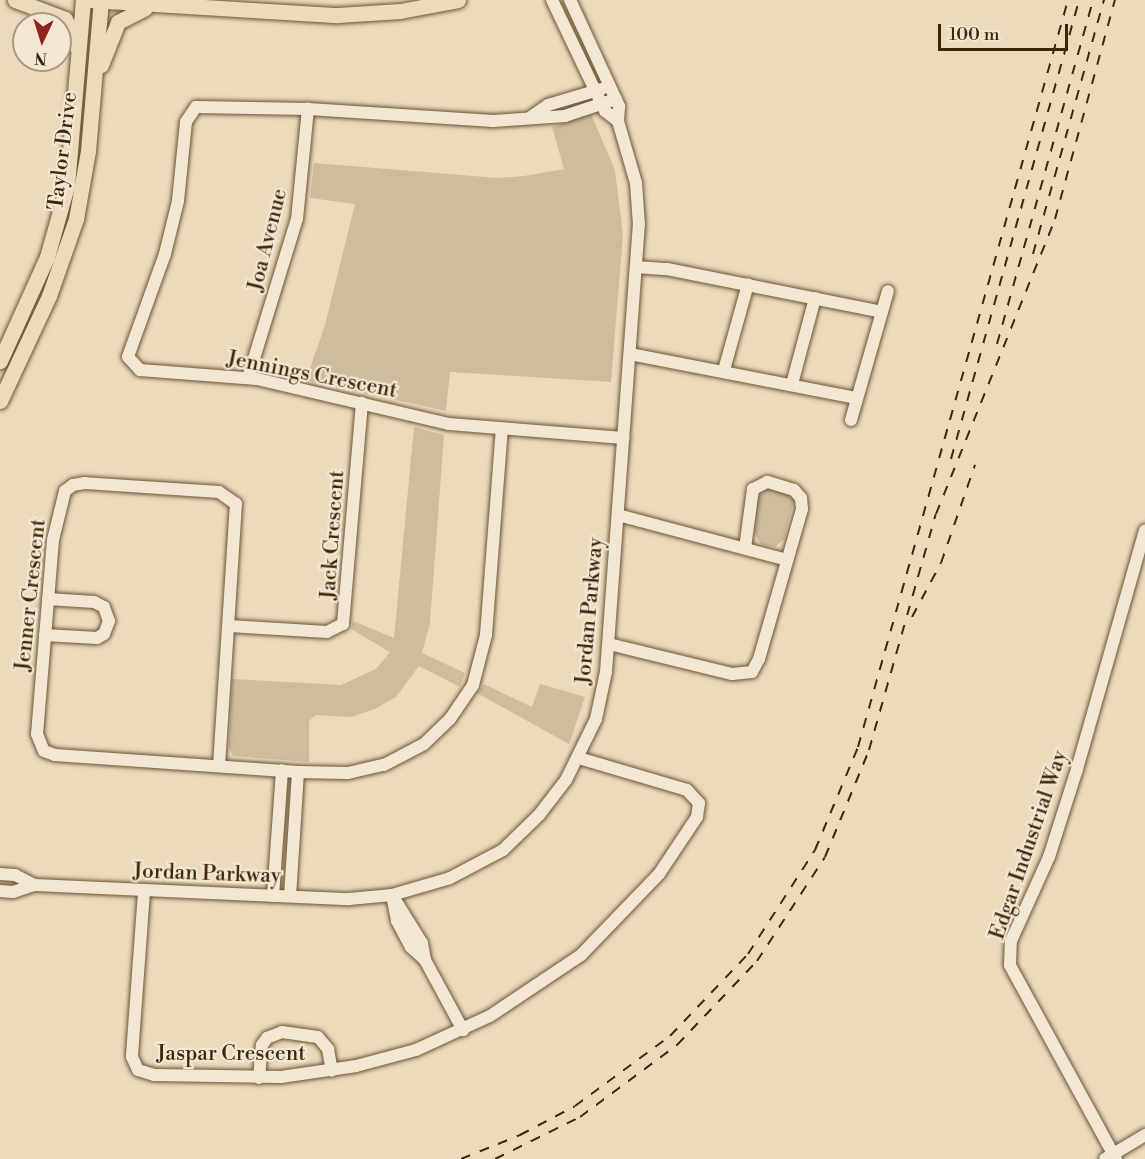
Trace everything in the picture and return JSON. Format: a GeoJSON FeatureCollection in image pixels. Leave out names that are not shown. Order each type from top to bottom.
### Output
{"type":"FeatureCollection","features":[{"type":"Feature","properties":{"kind":"main road"},"geometry":{"type":"LineString","coordinates":[[15,0],[65,20],[74,34],[80,59]]}},
{"type":"Feature","properties":{"kind":"main road"},"geometry":{"type":"LineString","coordinates":[[93,0],[338,15],[400,11],[458,0]]}},
{"type":"Feature","properties":{"kind":"main road","name":"Taylor Drive"},"geometry":{"type":"LineString","coordinates":[[0,361],[58,222],[72,153],[80,59],[93,0]]}},
{"type":"Feature","properties":{"kind":"main road","name":"Taylor Drive"},"geometry":{"type":"LineString","coordinates":[[0,401],[49,296],[74,228],[83,189],[93,85],[93,0]]}},
{"type":"Feature","properties":{"kind":"main road"},"geometry":{"type":"LineString","coordinates":[[93,85],[121,17],[160,5]]}},
{"type":"Feature","properties":{"kind":"street"},"geometry":{"type":"LineString","coordinates":[[552,0],[601,105],[618,121]]}},
{"type":"Feature","properties":{"kind":"street","name":"Jordan Parkway"},"geometry":{"type":"LineString","coordinates":[[0,891],[14,892],[35,885],[144,892],[349,899],[392,896],[442,881],[503,850],[539,814],[579,758],[600,705],[609,644],[636,267],[636,183],[618,121],[616,99],[570,0]]}},
{"type":"Feature","properties":{"kind":"street","name":"Jennings Crescent"},"geometry":{"type":"LineString","coordinates":[[531,117],[548,105],[610,85]]}},
{"type":"Feature","properties":{"kind":"street","name":"Jennings Crescent"},"geometry":{"type":"LineString","coordinates":[[616,99],[565,116],[531,117],[493,122],[308,109],[208,105],[196,107],[189,113],[171,233],[156,287],[128,351],[129,362],[140,370],[248,378],[441,423],[624,438]]}},
{"type":"Feature","properties":{"kind":"street","name":"Joa Avenue"},"geometry":{"type":"LineString","coordinates":[[248,378],[297,219],[308,109]]}},
{"type":"Feature","properties":{"kind":"street"},"geometry":{"type":"LineString","coordinates":[[636,267],[748,284],[882,312]]}},
{"type":"Feature","properties":{"kind":"street"},"geometry":{"type":"LineString","coordinates":[[724,370],[748,284]]}},
{"type":"Feature","properties":{"kind":"street"},"geometry":{"type":"LineString","coordinates":[[851,420],[888,291]]}},
{"type":"Feature","properties":{"kind":"street"},"geometry":{"type":"LineString","coordinates":[[792,384],[815,298]]}},
{"type":"Feature","properties":{"kind":"street"},"geometry":{"type":"LineString","coordinates":[[630,354],[724,370],[857,398]]}},
{"type":"Feature","properties":{"kind":"street","name":"Jack Crescent"},"geometry":{"type":"LineString","coordinates":[[229,626],[327,632],[344,624],[362,403]]}},
{"type":"Feature","properties":{"kind":"street","name":"Jenner Crescent"},"geometry":{"type":"LineString","coordinates":[[219,766],[236,504],[219,492],[85,483],[69,487],[64,495],[53,540],[37,734],[44,751],[219,766],[282,770],[298,772],[348,773],[398,759],[434,736],[466,698],[480,664],[486,635],[502,429]]}},
{"type":"Feature","properties":{"kind":"street"},"geometry":{"type":"LineString","coordinates":[[609,644],[732,674],[748,674],[759,659],[802,505],[799,494],[788,486],[767,482],[753,489],[745,548]]}},
{"type":"Feature","properties":{"kind":"street"},"geometry":{"type":"LineString","coordinates":[[618,515],[787,560]]}},
{"type":"Feature","properties":{"kind":"street","name":"Edgar Industrial Way"},"geometry":{"type":"LineString","coordinates":[[1111,1158],[1010,965],[1011,942],[1049,857],[1145,530]]}},
{"type":"Feature","properties":{"kind":"street"},"geometry":{"type":"LineString","coordinates":[[45,635],[97,638],[104,634],[109,621],[104,608],[94,602],[48,599]]}},
{"type":"Feature","properties":{"kind":"street","name":"Jaspar Crescent"},"geometry":{"type":"LineString","coordinates":[[144,892],[134,1064],[145,1074],[259,1078],[332,1071],[416,1050],[463,1030],[539,986],[602,936],[659,874],[698,818],[699,803],[687,790],[579,758]]}},
{"type":"Feature","properties":{"kind":"street"},"geometry":{"type":"LineString","coordinates":[[273,896],[282,770]]}},
{"type":"Feature","properties":{"kind":"street"},"geometry":{"type":"LineString","coordinates":[[290,896],[298,772]]}},
{"type":"Feature","properties":{"kind":"street","name":"Jordan Parkway"},"geometry":{"type":"LineString","coordinates":[[0,874],[15,875],[35,885]]}},
{"type":"Feature","properties":{"kind":"street"},"geometry":{"type":"LineString","coordinates":[[392,896],[397,921],[411,947],[425,960],[463,1030]]}},
{"type":"Feature","properties":{"kind":"street"},"geometry":{"type":"LineString","coordinates":[[259,1078],[262,1045],[282,1032],[318,1037],[328,1049],[332,1071]]}},
{"type":"Feature","properties":{"kind":"street"},"geometry":{"type":"LineString","coordinates":[[1111,1158],[1145,1135]]}},
{"type":"Feature","properties":{"kind":"shaded area"},"geometry":{"type":"Polygon","coordinates":[[[591,114],[615,170],[623,235],[611,382],[450,372],[446,411],[306,380],[325,325],[355,204],[310,198],[314,163],[498,178],[564,169],[552,127],[591,114]]]}},
{"type":"Feature","properties":{"kind":"shaded area"},"geometry":{"type":"Polygon","coordinates":[[[414,427],[444,435],[430,623],[422,653],[465,673],[460,687],[419,666],[396,697],[375,709],[351,717],[316,715],[309,721],[309,762],[233,756],[229,748],[232,679],[341,685],[376,669],[390,652],[351,629],[353,621],[394,638],[414,427]]]}},
{"type":"Feature","properties":{"kind":"shaded area"},"geometry":{"type":"Polygon","coordinates":[[[767,489],[785,492],[794,500],[784,539],[775,547],[761,544],[755,534],[757,498],[767,489]]]}},
{"type":"Feature","properties":{"kind":"shaded area"},"geometry":{"type":"Polygon","coordinates":[[[484,684],[532,707],[540,684],[585,697],[569,744],[477,693],[484,684]]]}},
{"type":"Feature","properties":{"kind":"railway"},"geometry":{"type":"LineString","coordinates":[[461,1159],[520,1135],[575,1106],[670,1036],[748,954],[815,850],[858,747],[1068,0]]}},
{"type":"Feature","properties":{"kind":"railway"},"geometry":{"type":"LineString","coordinates":[[951,459],[1079,0]]}},
{"type":"Feature","properties":{"kind":"railway"},"geometry":{"type":"LineString","coordinates":[[997,344],[1093,0]]}},
{"type":"Feature","properties":{"kind":"railway"},"geometry":{"type":"LineString","coordinates":[[1033,254],[1104,0]]}},
{"type":"Feature","properties":{"kind":"railway"},"geometry":{"type":"LineString","coordinates":[[495,1159],[580,1117],[677,1045],[757,961],[825,857],[869,750],[936,514],[1055,219],[1115,0]]}},
{"type":"Feature","properties":{"kind":"railway"},"geometry":{"type":"LineString","coordinates":[[912,617],[941,563],[975,465]]}}]}
